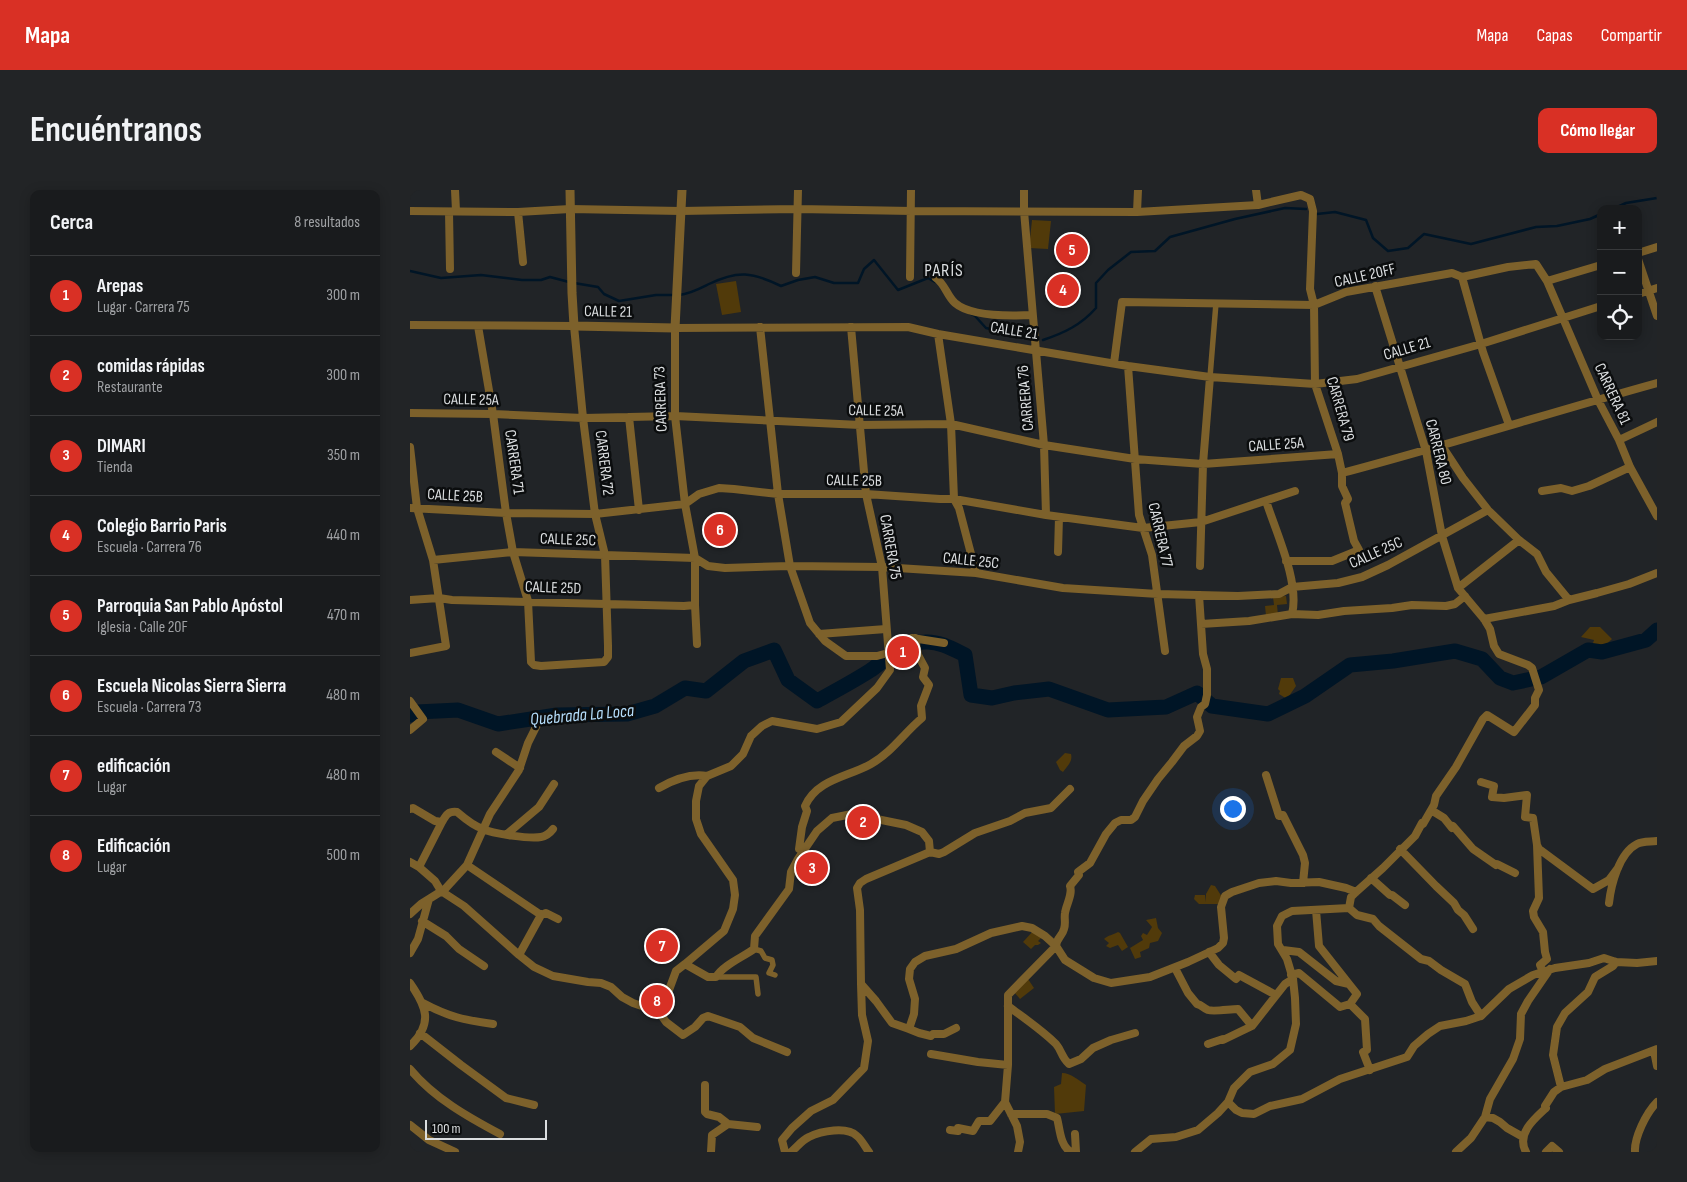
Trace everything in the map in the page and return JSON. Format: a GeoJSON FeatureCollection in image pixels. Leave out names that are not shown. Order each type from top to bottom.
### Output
{"type":"FeatureCollection","features":[{"type":"Feature","properties":{"kind":"street"},"geometry":{"type":"LineString","coordinates":[[450,269],[452,211],[455,190]]}},
{"type":"Feature","properties":{"kind":"street","name":"CARRERA 72"},"geometry":{"type":"LineString","coordinates":[[530,659],[534,665],[541,666],[606,660],[608,656],[604,555],[595,514],[574,326],[570,190]]}},
{"type":"Feature","properties":{"kind":"street","name":"CARRERA 73"},"geometry":{"type":"LineString","coordinates":[[682,190],[675,328],[675,416],[685,504],[695,558],[697,644]]}},
{"type":"Feature","properties":{"kind":"street"},"geometry":{"type":"LineString","coordinates":[[796,273],[798,190]]}},
{"type":"Feature","properties":{"kind":"street"},"geometry":{"type":"LineString","coordinates":[[910,277],[912,190]]}},
{"type":"Feature","properties":{"kind":"street","name":"CARRERA 76"},"geometry":{"type":"LineString","coordinates":[[1024,190],[1032,316],[1044,445],[1046,515]]}},
{"type":"Feature","properties":{"kind":"street"},"geometry":{"type":"LineString","coordinates":[[1137,212],[1138,190]]}},
{"type":"Feature","properties":{"kind":"street"},"geometry":{"type":"LineString","coordinates":[[410,211],[518,212],[570,209],[681,211],[798,209],[1137,212],[1258,205],[1256,190]]}},
{"type":"Feature","properties":{"kind":"street","name":"CARRERA 79"},"geometry":{"type":"LineString","coordinates":[[1258,205],[1301,195],[1310,199],[1314,211],[1310,289],[1314,304],[1315,384],[1338,454],[1342,473],[1342,486],[1348,499],[1345,503],[1354,541],[1359,550],[1332,560],[1286,561]]}},
{"type":"Feature","properties":{"kind":"street"},"geometry":{"type":"LineString","coordinates":[[518,212],[523,262]]}},
{"type":"Feature","properties":{"kind":"street"},"geometry":{"type":"LineString","coordinates":[[1642,252],[1657,246]]}},
{"type":"Feature","properties":{"kind":"street","name":"CALLE 20FF"},"geometry":{"type":"LineString","coordinates":[[1114,363],[1122,302],[1314,304],[1346,292],[1375,286],[1452,273],[1462,277],[1508,267],[1536,264],[1547,281]]}},
{"type":"Feature","properties":{"kind":"street"},"geometry":{"type":"LineString","coordinates":[[1547,281],[1597,266]]}},
{"type":"Feature","properties":{"kind":"street"},"geometry":{"type":"LineString","coordinates":[[1642,272],[1657,316]]}},
{"type":"Feature","properties":{"kind":"street"},"geometry":{"type":"LineString","coordinates":[[1462,277],[1483,352],[1509,425]]}},
{"type":"Feature","properties":{"kind":"street"},"geometry":{"type":"LineString","coordinates":[[936,278],[940,280],[952,300],[964,308],[1004,316],[1032,316]]}},
{"type":"Feature","properties":{"kind":"street","name":"CARRERA 81"},"geometry":{"type":"LineString","coordinates":[[1547,281],[1598,400],[1619,440],[1630,467],[1657,516]]}},
{"type":"Feature","properties":{"kind":"street","name":"CARRERA 80"},"geometry":{"type":"LineString","coordinates":[[1375,286],[1426,451],[1442,536],[1458,588],[1484,619],[1490,629],[1494,646],[1499,654],[1532,668],[1539,690],[1535,698],[1535,705],[1514,732],[1487,715],[1483,719],[1452,774],[1436,796],[1431,810]]}},
{"type":"Feature","properties":{"kind":"street"},"geometry":{"type":"LineString","coordinates":[[1642,293],[1657,288]]}},
{"type":"Feature","properties":{"kind":"street"},"geometry":{"type":"LineString","coordinates":[[1200,566],[1203,464],[1216,304]]}},
{"type":"Feature","properties":{"kind":"street","name":"CALLE 21"},"geometry":{"type":"LineString","coordinates":[[410,325],[675,328],[908,327],[938,334],[1128,366],[1210,377],[1315,384],[1356,379],[1482,344],[1597,307]]}},
{"type":"Feature","properties":{"kind":"street","name":"CARRERA 71"},"geometry":{"type":"LineString","coordinates":[[478,326],[513,552],[528,601],[530,659]]}},
{"type":"Feature","properties":{"kind":"street"},"geometry":{"type":"LineString","coordinates":[[760,327],[778,494],[790,566],[810,623],[825,641],[846,656],[877,656],[888,653],[901,643],[915,641],[944,643]]}},
{"type":"Feature","properties":{"kind":"street","name":"CARRERA 75"},"geometry":{"type":"LineString","coordinates":[[707,776],[730,766],[743,754],[751,736],[768,722],[772,721],[817,729],[840,722],[878,688],[890,670],[882,568],[866,494],[851,327]]}},
{"type":"Feature","properties":{"kind":"street"},"geometry":{"type":"LineString","coordinates":[[938,334],[951,424],[954,499],[959,508],[976,573]]}},
{"type":"Feature","properties":{"kind":"street","name":"CARRERA 77"},"geometry":{"type":"LineString","coordinates":[[1128,366],[1139,515],[1152,555],[1165,651]]}},
{"type":"Feature","properties":{"kind":"street"},"geometry":{"type":"LineString","coordinates":[[1342,473],[1426,451],[1509,425],[1657,384]]}},
{"type":"Feature","properties":{"kind":"street","name":"CALLE 25A"},"geometry":{"type":"LineString","coordinates":[[410,413],[583,418],[675,416],[860,425],[951,424],[1044,445],[1135,459],[1203,464],[1338,454]]}},
{"type":"Feature","properties":{"kind":"street"},"geometry":{"type":"LineString","coordinates":[[629,417],[639,510]]}},
{"type":"Feature","properties":{"kind":"street"},"geometry":{"type":"LineString","coordinates":[[1619,440],[1657,422]]}},
{"type":"Feature","properties":{"kind":"street"},"geometry":{"type":"LineString","coordinates":[[1442,446],[1463,478],[1488,510],[1519,540],[1537,554],[1546,572],[1569,600]]}},
{"type":"Feature","properties":{"kind":"street"},"geometry":{"type":"LineString","coordinates":[[410,447],[414,508],[433,560],[446,646],[410,653]]}},
{"type":"Feature","properties":{"kind":"street"},"geometry":{"type":"LineString","coordinates":[[1542,491],[1562,488],[1572,491],[1589,486],[1630,467]]}},
{"type":"Feature","properties":{"kind":"street","name":"CALLE 25B"},"geometry":{"type":"LineString","coordinates":[[414,508],[506,513],[595,514],[685,504],[699,494],[720,488],[778,494],[866,494],[954,499],[1059,517],[1143,528],[1201,522],[1295,491]]}},
{"type":"Feature","properties":{"kind":"street"},"geometry":{"type":"LineString","coordinates":[[1266,501],[1291,576],[1294,606],[1292,614]]}},
{"type":"Feature","properties":{"kind":"street","name":"CALLE 25C"},"geometry":{"type":"LineString","coordinates":[[433,560],[513,552],[695,558],[708,566],[725,568],[790,566],[976,573],[1063,588],[1158,594],[1238,596],[1279,594],[1292,587],[1338,583],[1362,577],[1388,565],[1488,510]]}},
{"type":"Feature","properties":{"kind":"street"},"geometry":{"type":"LineString","coordinates":[[1058,552],[1059,517]]}},
{"type":"Feature","properties":{"kind":"street"},"geometry":{"type":"LineString","coordinates":[[1458,588],[1519,540]]}},
{"type":"Feature","properties":{"kind":"street"},"geometry":{"type":"LineString","coordinates":[[1484,619],[1554,606],[1657,573]]}},
{"type":"Feature","properties":{"kind":"street"},"geometry":{"type":"LineString","coordinates":[[1018,1152],[1020,1142],[1017,1126],[1005,1102],[1008,1065],[1008,995],[1056,946],[1057,939],[1065,926],[1065,913],[1072,891],[1070,886],[1079,875],[1078,872],[1090,863],[1106,834],[1115,823],[1121,820],[1131,820],[1135,817],[1158,779],[1184,746],[1197,736],[1200,731],[1197,717],[1208,695],[1199,595]]}},
{"type":"Feature","properties":{"kind":"street"},"geometry":{"type":"LineString","coordinates":[[1201,624],[1258,620],[1292,614],[1318,615],[1344,610],[1446,606],[1455,604],[1465,596]]}},
{"type":"Feature","properties":{"kind":"street","name":"CALLE 25D"},"geometry":{"type":"LineString","coordinates":[[410,600],[440,598],[452,600],[695,605]]}},
{"type":"Feature","properties":{"kind":"street"},"geometry":{"type":"LineString","coordinates":[[819,634],[886,629]]}},
{"type":"Feature","properties":{"kind":"street"},"geometry":{"type":"LineString","coordinates":[[803,851],[798,849],[807,811],[805,806],[809,798],[823,785],[864,768],[884,756],[922,718],[921,706],[929,685],[924,677],[924,668],[918,655],[915,641]]}},
{"type":"Feature","properties":{"kind":"street"},"geometry":{"type":"LineString","coordinates":[[410,701],[423,718],[410,730]]}},
{"type":"Feature","properties":{"kind":"street"},"geometry":{"type":"LineString","coordinates":[[410,914],[441,891],[467,865],[482,829],[520,768],[528,743],[537,725]]}},
{"type":"Feature","properties":{"kind":"street"},"geometry":{"type":"LineString","coordinates":[[496,752],[520,768]]}},
{"type":"Feature","properties":{"kind":"street"},"geometry":{"type":"LineString","coordinates":[[659,788],[684,777],[707,776],[699,786],[696,801],[696,819],[701,834],[733,880],[735,895],[733,909],[724,931],[676,971],[662,1009],[659,1012]]}},
{"type":"Feature","properties":{"kind":"street"},"geometry":{"type":"LineString","coordinates":[[1266,776],[1280,816],[1283,815],[1303,855],[1305,863],[1304,883]]}},
{"type":"Feature","properties":{"kind":"street"},"geometry":{"type":"LineString","coordinates":[[1481,782],[1494,786],[1492,796],[1504,798],[1527,795],[1525,817],[1534,818],[1537,845],[1538,898],[1533,911],[1534,917],[1544,932],[1547,960],[1540,964],[1547,970]]}},
{"type":"Feature","properties":{"kind":"street"},"geometry":{"type":"LineString","coordinates":[[507,834],[539,807],[554,784]]}},
{"type":"Feature","properties":{"kind":"street"},"geometry":{"type":"LineString","coordinates":[[785,1152],[782,1140],[792,1128],[811,1111],[833,1100],[864,1068],[868,1041],[862,1015],[858,888],[860,883],[930,852],[938,854],[976,833],[1010,821],[1025,813],[1051,808],[1070,789]]}},
{"type":"Feature","properties":{"kind":"street"},"geometry":{"type":"LineString","coordinates":[[410,809],[412,808],[435,821],[442,822]]}},
{"type":"Feature","properties":{"kind":"street"},"geometry":{"type":"LineString","coordinates":[[1349,908],[1352,897],[1356,892],[1415,836],[1428,818],[1431,810],[1444,818],[1452,828],[1453,826],[1472,849],[1496,865],[1515,873]]}},
{"type":"Feature","properties":{"kind":"street"},"geometry":{"type":"LineString","coordinates":[[419,867],[446,815],[451,811],[457,812],[482,829],[497,834],[539,837],[546,835],[553,829]]}},
{"type":"Feature","properties":{"kind":"street"},"geometry":{"type":"LineString","coordinates":[[754,949],[755,936],[789,889],[791,872],[803,851],[816,831],[832,818],[852,814],[906,825],[922,832],[929,841],[930,852]]}},
{"type":"Feature","properties":{"kind":"street"},"geometry":{"type":"LineString","coordinates":[[1537,845],[1593,889],[1609,880],[1633,846],[1640,843],[1657,842]]}},
{"type":"Feature","properties":{"kind":"street"},"geometry":{"type":"LineString","coordinates":[[1400,849],[1454,902],[1473,929]]}},
{"type":"Feature","properties":{"kind":"street"},"geometry":{"type":"LineString","coordinates":[[410,862],[435,881],[441,891],[464,906],[534,967],[554,976],[588,982],[601,982],[628,1000],[659,1012],[666,1022],[683,1035],[695,1027],[702,1018],[708,1016],[740,1026],[753,1038],[787,1052]]}},
{"type":"Feature","properties":{"kind":"street"},"geometry":{"type":"LineString","coordinates":[[467,865],[541,915],[546,914],[558,919]]}},
{"type":"Feature","properties":{"kind":"street"},"geometry":{"type":"LineString","coordinates":[[1609,903],[1611,887],[1618,868]]}},
{"type":"Feature","properties":{"kind":"street"},"geometry":{"type":"LineString","coordinates":[[1371,878],[1384,891],[1405,905]]}},
{"type":"Feature","properties":{"kind":"street"},"geometry":{"type":"LineString","coordinates":[[909,1029],[914,1014],[915,999],[909,979],[910,968],[915,962],[925,956],[956,949],[991,933],[1022,926],[1032,928],[1056,946],[1065,960],[1094,978],[1111,983],[1150,977],[1218,948],[1224,938],[1221,907],[1225,896],[1232,892],[1260,883],[1276,881],[1291,884],[1318,882],[1356,892]]}},
{"type":"Feature","properties":{"kind":"street"},"geometry":{"type":"LineString","coordinates":[[410,953],[418,939],[429,899]]}},
{"type":"Feature","properties":{"kind":"street"},"geometry":{"type":"LineString","coordinates":[[1135,1152],[1151,1139],[1176,1137],[1198,1130],[1228,1102],[1234,1088],[1250,1072],[1273,1064],[1290,1050],[1296,1024],[1292,977],[1283,950],[1278,944],[1277,926],[1282,916],[1292,911],[1349,908],[1357,916],[1373,919],[1379,926],[1421,959],[1429,961],[1465,984],[1472,1002],[1481,1016]]}},
{"type":"Feature","properties":{"kind":"street"},"geometry":{"type":"LineString","coordinates":[[1208,1044],[1223,1038],[1223,1040],[1232,1037],[1252,1026],[1285,984],[1299,973],[1340,1007],[1350,1004],[1357,994],[1319,946],[1316,910]]}},
{"type":"Feature","properties":{"kind":"street"},"geometry":{"type":"LineString","coordinates":[[519,955],[541,915]]}},
{"type":"Feature","properties":{"kind":"street"},"geometry":{"type":"LineString","coordinates":[[422,921],[446,936],[459,949],[484,966]]}},
{"type":"Feature","properties":{"kind":"street"},"geometry":{"type":"LineString","coordinates":[[754,949],[761,951],[765,958],[772,960],[773,965],[770,972],[775,975]]}},
{"type":"Feature","properties":{"kind":"street"},"geometry":{"type":"LineString","coordinates":[[716,977],[727,965],[754,949]]}},
{"type":"Feature","properties":{"kind":"street"},"geometry":{"type":"LineString","coordinates":[[1283,950],[1299,952],[1336,981],[1349,984]]}},
{"type":"Feature","properties":{"kind":"street"},"geometry":{"type":"LineString","coordinates":[[1209,952],[1219,965],[1236,979],[1239,975],[1276,995]]}},
{"type":"Feature","properties":{"kind":"street"},"geometry":{"type":"LineString","coordinates":[[1228,1102],[1242,1113],[1254,1114],[1270,1106],[1302,1100],[1340,1079],[1407,1057],[1414,1046],[1440,1026],[1466,1022],[1481,1016],[1509,989],[1533,975],[1547,970],[1604,958],[1616,962],[1638,963],[1657,961]]}},
{"type":"Feature","properties":{"kind":"street"},"geometry":{"type":"LineString","coordinates":[[1560,1087],[1553,1055],[1557,1027],[1566,1013],[1588,992],[1595,977],[1613,966],[1616,962]]}},
{"type":"Feature","properties":{"kind":"street"},"geometry":{"type":"LineString","coordinates":[[685,964],[708,978],[756,977],[758,994]]}},
{"type":"Feature","properties":{"kind":"street"},"geometry":{"type":"LineString","coordinates":[[1174,968],[1197,1004],[1201,1004],[1206,1009],[1212,1011],[1238,1009],[1252,1026]]}},
{"type":"Feature","properties":{"kind":"street"},"geometry":{"type":"LineString","coordinates":[[1456,1152],[1471,1138],[1485,1117],[1490,1099],[1513,1059],[1520,1039],[1521,1014],[1547,970]]}},
{"type":"Feature","properties":{"kind":"street"},"geometry":{"type":"LineString","coordinates":[[410,982],[423,1003],[426,1012],[425,1021],[420,1033],[410,1046]]}},
{"type":"Feature","properties":{"kind":"street"},"geometry":{"type":"LineString","coordinates":[[861,984],[892,1023],[919,1034],[931,1036],[933,1034],[944,1034],[956,1028]]}},
{"type":"Feature","properties":{"kind":"street"},"geometry":{"type":"LineString","coordinates":[[423,1003],[444,1014],[462,1020],[492,1024]]}},
{"type":"Feature","properties":{"kind":"street"},"geometry":{"type":"LineString","coordinates":[[1350,1004],[1365,1019],[1367,1050],[1363,1052],[1370,1070]]}},
{"type":"Feature","properties":{"kind":"street"},"geometry":{"type":"LineString","coordinates":[[1008,1006],[1058,1046],[1062,1058],[1070,1064],[1081,1059],[1093,1048],[1135,1033]]}},
{"type":"Feature","properties":{"kind":"street"},"geometry":{"type":"LineString","coordinates":[[420,1033],[506,1098],[534,1105]]}},
{"type":"Feature","properties":{"kind":"street"},"geometry":{"type":"LineString","coordinates":[[1526,1152],[1523,1137],[1533,1120],[1546,1108],[1545,1106],[1554,1092],[1560,1087],[1587,1080],[1605,1069],[1655,1050],[1657,1066]]}},
{"type":"Feature","properties":{"kind":"street"},"geometry":{"type":"LineString","coordinates":[[931,1054],[1008,1065]]}},
{"type":"Feature","properties":{"kind":"street"},"geometry":{"type":"LineString","coordinates":[[410,1069],[438,1096],[466,1116],[500,1134]]}},
{"type":"Feature","properties":{"kind":"street"},"geometry":{"type":"LineString","coordinates":[[704,1085],[707,1114],[719,1117],[728,1124],[757,1127]]}},
{"type":"Feature","properties":{"kind":"street"},"geometry":{"type":"LineString","coordinates":[[950,1130],[958,1131],[958,1128],[973,1131],[979,1121],[990,1121],[1005,1102]]}},
{"type":"Feature","properties":{"kind":"street"},"geometry":{"type":"LineString","coordinates":[[1635,1152],[1634,1145],[1640,1129],[1652,1107],[1657,1102]]}},
{"type":"Feature","properties":{"kind":"street"},"geometry":{"type":"LineString","coordinates":[[1011,1114],[1047,1114],[1057,1118],[1060,1135],[1067,1150],[1071,1152]]}},
{"type":"Feature","properties":{"kind":"street"},"geometry":{"type":"LineString","coordinates":[[1485,1117],[1493,1118],[1523,1137]]}},
{"type":"Feature","properties":{"kind":"street"},"geometry":{"type":"LineString","coordinates":[[711,1152],[712,1135],[728,1124]]}},
{"type":"Feature","properties":{"kind":"street"},"geometry":{"type":"LineString","coordinates":[[410,1126],[429,1140],[455,1152]]}},
{"type":"Feature","properties":{"kind":"street"},"geometry":{"type":"LineString","coordinates":[[791,1152],[801,1142],[814,1134],[844,1130],[857,1135],[869,1152]]}},
{"type":"Feature","properties":{"kind":"street"},"geometry":{"type":"LineString","coordinates":[[1075,1134],[1076,1152]]}},
{"type":"Feature","properties":{"kind":"street"},"geometry":{"type":"LineString","coordinates":[[1546,1152],[1552,1146],[1559,1152]]}},
{"type":"Feature","properties":{"kind":"shaded area"},"geometry":{"type":"Polygon","coordinates":[[[1032,220],[1051,221],[1048,249],[1029,248],[1032,220]]]}},
{"type":"Feature","properties":{"kind":"shaded area"},"geometry":{"type":"Polygon","coordinates":[[[736,281],[741,312],[722,315],[716,284],[736,281]]]}},
{"type":"Feature","properties":{"kind":"shaded area"},"geometry":{"type":"Polygon","coordinates":[[[1286,596],[1287,604],[1277,605],[1278,615],[1266,616],[1265,606],[1274,605],[1273,597],[1286,596]]]}},
{"type":"Feature","properties":{"kind":"shaded area"},"geometry":{"type":"Polygon","coordinates":[[[1590,627],[1600,627],[1612,639],[1600,650],[1591,649],[1594,640],[1581,637],[1590,627]]]}},
{"type":"Feature","properties":{"kind":"shaded area"},"geometry":{"type":"Polygon","coordinates":[[[1281,678],[1293,678],[1296,686],[1287,699],[1279,694],[1280,691],[1278,689],[1281,678]]]}},
{"type":"Feature","properties":{"kind":"shaded area"},"geometry":{"type":"Polygon","coordinates":[[[1065,753],[1071,754],[1071,759],[1063,772],[1056,762],[1065,753]]]}},
{"type":"Feature","properties":{"kind":"shaded area"},"geometry":{"type":"Polygon","coordinates":[[[1211,885],[1215,886],[1222,897],[1219,904],[1199,904],[1194,899],[1195,895],[1205,895],[1206,902],[1206,894],[1211,885]]]}},
{"type":"Feature","properties":{"kind":"shaded area"},"geometry":{"type":"Polygon","coordinates":[[[1156,918],[1158,928],[1162,933],[1158,941],[1150,943],[1149,948],[1140,952],[1141,957],[1135,959],[1130,948],[1143,940],[1141,936],[1143,933],[1147,935],[1152,927],[1146,920],[1156,918]]]}},
{"type":"Feature","properties":{"kind":"shaded area"},"geometry":{"type":"Polygon","coordinates":[[[1034,930],[1043,936],[1038,941],[1041,943],[1031,949],[1023,942],[1034,930]]]}},
{"type":"Feature","properties":{"kind":"shaded area"},"geometry":{"type":"Polygon","coordinates":[[[1118,932],[1128,947],[1122,951],[1118,945],[1110,948],[1106,946],[1109,943],[1104,939],[1118,932]]]}},
{"type":"Feature","properties":{"kind":"shaded area"},"geometry":{"type":"Polygon","coordinates":[[[1028,979],[1034,988],[1020,999],[1014,992],[1028,979]]]}},
{"type":"Feature","properties":{"kind":"shaded area"},"geometry":{"type":"Polygon","coordinates":[[[1062,1073],[1071,1075],[1086,1085],[1084,1111],[1055,1114],[1054,1087],[1061,1084],[1062,1073]]]}},
{"type":"Feature","properties":{"kind":"waterway"},"geometry":{"type":"LineString","coordinates":[[1622,205],[1657,198]]}},
{"type":"Feature","properties":{"kind":"waterway"},"geometry":{"type":"LineString","coordinates":[[1043,340],[1072,328],[1090,314],[1096,308],[1096,283],[1108,270],[1131,252],[1155,251],[1170,237],[1235,219],[1285,208],[1306,209]]}},
{"type":"Feature","properties":{"kind":"waterway"},"geometry":{"type":"LineString","coordinates":[[1317,214],[1335,212],[1366,220],[1373,238],[1388,251],[1408,248],[1424,234],[1471,244],[1536,227],[1557,226],[1597,216]]}},
{"type":"Feature","properties":{"kind":"waterway"},"geometry":{"type":"LineString","coordinates":[[679,295],[691,292],[728,276],[745,274],[762,278],[781,286],[815,277],[834,283],[858,283],[864,269],[874,260],[898,290],[928,278],[935,282]]}},
{"type":"Feature","properties":{"kind":"waterway"},"geometry":{"type":"LineString","coordinates":[[410,271],[441,278],[481,275],[522,280],[541,280],[550,277],[569,282]]}},
{"type":"Feature","properties":{"kind":"waterway"},"geometry":{"type":"LineString","coordinates":[[574,283],[598,287],[604,294],[619,301],[656,295],[673,295]]}},
{"type":"Feature","properties":{"kind":"waterway"},"geometry":{"type":"LineString","coordinates":[[969,313],[975,316],[986,328],[1021,336]]}},
{"type":"Feature","properties":{"kind":"waterway","name":"Quebrada La Loca"},"geometry":{"type":"LineString","coordinates":[[410,715],[417,712],[458,710],[498,724],[557,715],[627,714],[655,706],[685,688],[706,691],[744,661],[774,650],[788,680],[817,701],[865,674],[903,648],[925,642],[941,644],[965,655],[971,695],[992,698],[1014,693],[1049,689],[1108,710],[1166,707],[1197,693],[1212,706],[1268,714],[1305,696],[1350,665],[1393,661],[1455,651],[1482,659],[1500,678],[1513,683],[1541,677],[1588,650],[1602,652],[1646,640],[1657,630]]}},
{"type":"Feature","properties":{"kind":"place","name":"Parroquia San Pablo Apóstol"},"geometry":{"type":"Point","coordinates":[1072,250]}},
{"type":"Feature","properties":{"kind":"place","name":"Colegio Barrio Paris"},"geometry":{"type":"Point","coordinates":[1063,290]}},
{"type":"Feature","properties":{"kind":"place","name":"Escuela Nicolas Sierra Sierra"},"geometry":{"type":"Point","coordinates":[720,530]}},
{"type":"Feature","properties":{"kind":"place","name":"Arepas"},"geometry":{"type":"Point","coordinates":[903,652]}},
{"type":"Feature","properties":{"kind":"place","name":"comidas rápidas"},"geometry":{"type":"Point","coordinates":[863,822]}},
{"type":"Feature","properties":{"kind":"place","name":"DIMARI"},"geometry":{"type":"Point","coordinates":[812,868]}},
{"type":"Feature","properties":{"kind":"place","name":"edificación"},"geometry":{"type":"Point","coordinates":[662,946]}},
{"type":"Feature","properties":{"kind":"place","name":"Edificación"},"geometry":{"type":"Point","coordinates":[657,1001]}},
{"type":"Feature","properties":{"kind":"district","name":"PARÍS"},"geometry":{"type":"Point","coordinates":[944,270]}}]}
